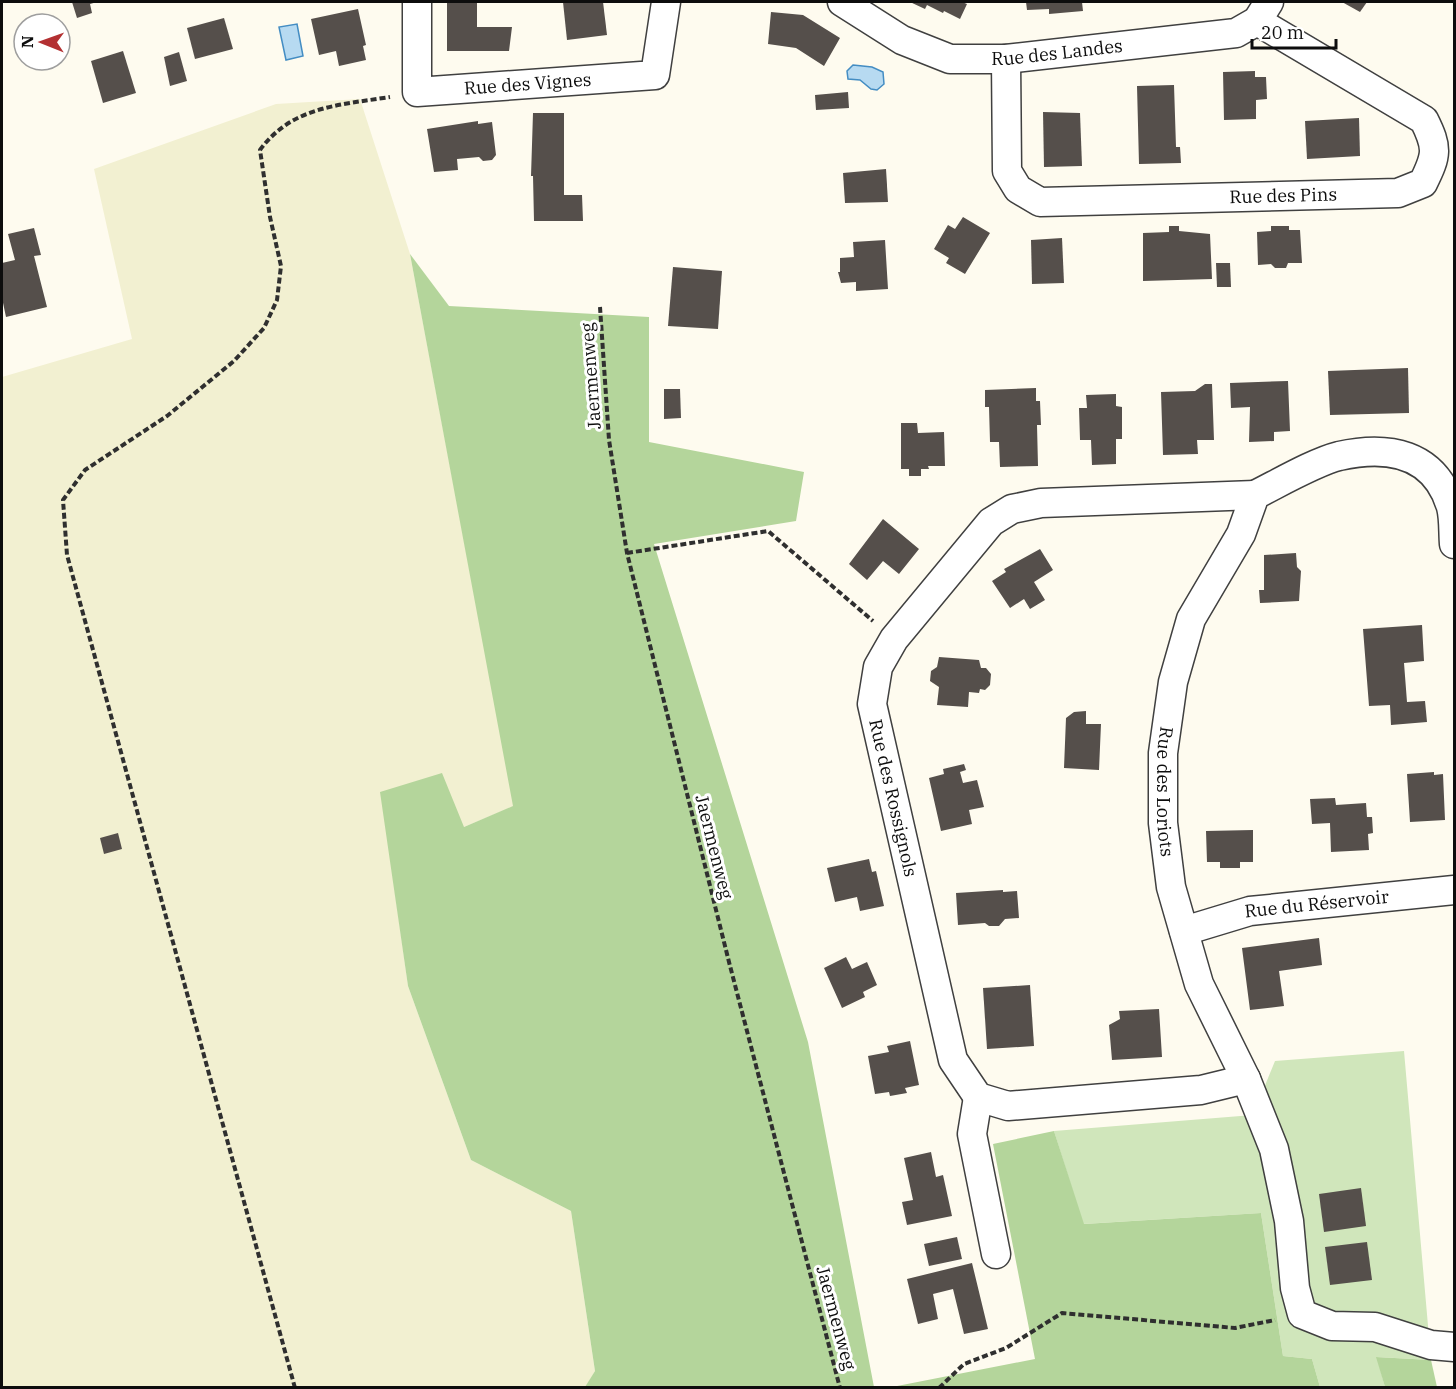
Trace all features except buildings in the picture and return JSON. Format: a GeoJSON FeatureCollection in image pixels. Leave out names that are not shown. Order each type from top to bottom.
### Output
{"type":"FeatureCollection","features":[{"type":"Feature","properties":{"kind":"street"},"geometry":{"type":"LineString","coordinates":[[417,2],[417,92]]}},
{"type":"Feature","properties":{"kind":"street","name":"Rue des Vignes"},"geometry":{"type":"LineString","coordinates":[[417,92],[655,75],[666,2]]}},
{"type":"Feature","properties":{"kind":"street","name":"Rue des Landes"},"geometry":{"type":"LineString","coordinates":[[842,2],[902,40],[950,59],[1006,59],[1236,33],[1263,11]]}},
{"type":"Feature","properties":{"kind":"street","name":"Rue des Pins"},"geometry":{"type":"LineString","coordinates":[[1006,59],[1007,171],[1018,189],[1040,202],[1398,193],[1423,183],[1434,161],[1434,141],[1424,120],[1263,11]]}},
{"type":"Feature","properties":{"kind":"street"},"geometry":{"type":"LineString","coordinates":[[1255,495],[1337,456],[1383,450],[1411,457],[1436,475],[1451,507],[1455,544]]}},
{"type":"Feature","properties":{"kind":"street","name":"Rue des Rossignols"},"geometry":{"type":"LineString","coordinates":[[978,1097],[952,1060],[872,704],[878,667],[894,639],[991,522],[1012,509],[1041,503],[1255,495]]}},
{"type":"Feature","properties":{"kind":"street","name":"Rue des Loriots"},"geometry":{"type":"LineString","coordinates":[[1255,495],[1240,534],[1191,619],[1173,682],[1163,753],[1163,823],[1172,887],[1199,984],[1246,1079],[1274,1149],[1289,1221],[1294,1288],[1302,1314]]}},
{"type":"Feature","properties":{"kind":"street","name":"Rue du Réservoir"},"geometry":{"type":"LineString","coordinates":[[1184,931],[1250,911],[1455,890]]}},
{"type":"Feature","properties":{"kind":"street"},"geometry":{"type":"LineString","coordinates":[[996,1254],[972,1134],[978,1097],[1008,1106],[1201,1090],[1246,1079]]}},
{"type":"Feature","properties":{"kind":"street"},"geometry":{"type":"LineString","coordinates":[[1302,1314],[1332,1326],[1375,1328],[1431,1346],[1455,1347]]}},
{"type":"Feature","properties":{"kind":"path"},"geometry":{"type":"LineString","coordinates":[[295,1388],[67,555],[63,500],[85,470],[167,416],[234,361],[264,328],[277,300],[281,266],[270,218],[260,150],[273,132],[315,109],[417,92]]}},
{"type":"Feature","properties":{"kind":"path","name":"Jaermenweg"},"geometry":{"type":"LineString","coordinates":[[600,307],[609,440],[627,553],[729,962],[840,1388]]}},
{"type":"Feature","properties":{"kind":"path"},"geometry":{"type":"LineString","coordinates":[[627,553],[768,531],[894,639]]}},
{"type":"Feature","properties":{"kind":"path"},"geometry":{"type":"LineString","coordinates":[[939,1388],[964,1364],[1006,1348],[1062,1313],[1235,1328],[1302,1314]]}},
{"type":"Feature","properties":{"kind":"shaded area"},"geometry":{"type":"Polygon","coordinates":[[[360,99],[410,254],[514,806],[464,827],[381,792],[408,986],[471,1160],[571,1211],[595,1371],[585,1388],[2,1388],[2,377],[132,339],[94,169],[276,104],[360,99]]]}},
{"type":"Feature","properties":{"kind":"green space"},"geometry":{"type":"Polygon","coordinates":[[[410,254],[449,306],[649,317],[649,442],[804,472],[796,521],[654,544],[808,1042],[874,1387],[585,1387],[595,1371],[571,1211],[471,1160],[408,986],[380,792],[442,773],[464,827],[513,806],[410,254]]]}},
{"type":"Feature","properties":{"kind":"green space"},"geometry":{"type":"Polygon","coordinates":[[[1404,1051],[1431,1360],[1377,1357],[1385,1387],[1320,1387],[1312,1359],[1283,1356],[1261,1213],[1083,1224],[1054,1131],[1253,1115],[1275,1061],[1404,1051]]]}},
{"type":"Feature","properties":{"kind":"green space"},"geometry":{"type":"Polygon","coordinates":[[[1054,1131],[1084,1224],[1261,1213],[1283,1356],[1312,1359],[1320,1387],[892,1387],[1035,1359],[993,1144],[1054,1131]]]}},
{"type":"Feature","properties":{"kind":"green space"},"geometry":{"type":"Polygon","coordinates":[[[1376,1357],[1431,1360],[1437,1387],[1385,1387],[1376,1357]]]}},
{"type":"Feature","properties":{"kind":"water"},"geometry":{"type":"Polygon","coordinates":[[[297,24],[303,56],[286,60],[279,27],[297,24]]]}},
{"type":"Feature","properties":{"kind":"water"},"geometry":{"type":"Polygon","coordinates":[[[853,65],[872,67],[883,72],[884,84],[877,90],[871,89],[860,80],[848,79],[847,71],[853,65]]]}}]}
